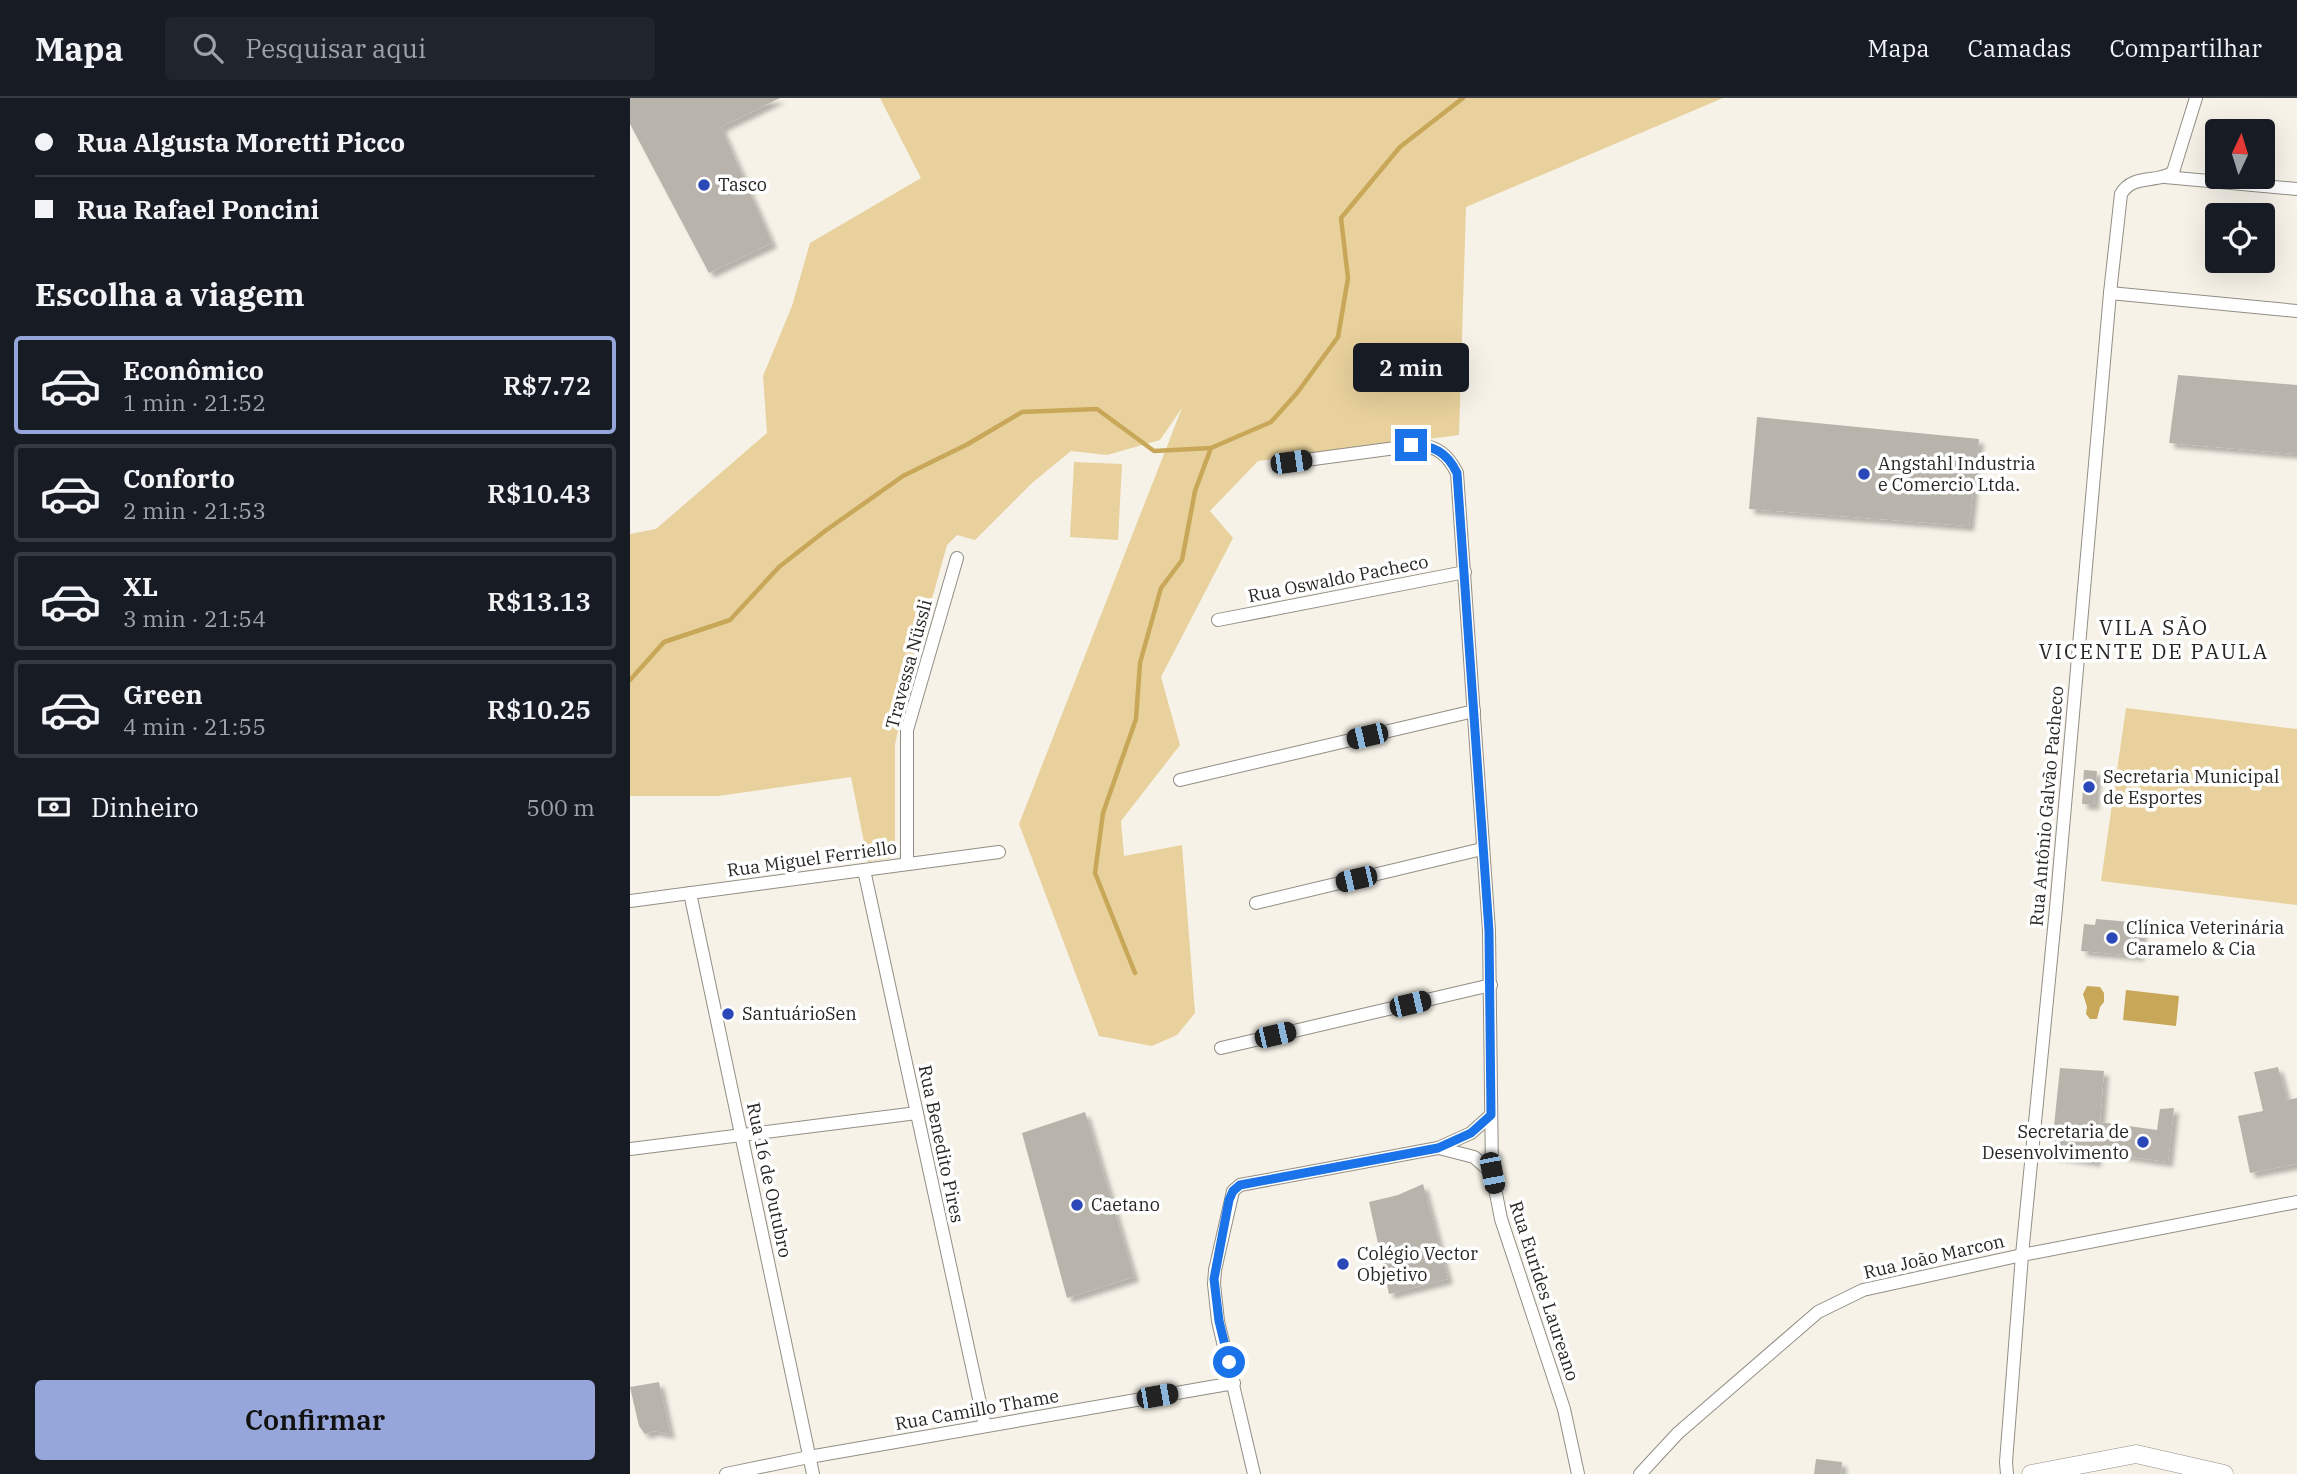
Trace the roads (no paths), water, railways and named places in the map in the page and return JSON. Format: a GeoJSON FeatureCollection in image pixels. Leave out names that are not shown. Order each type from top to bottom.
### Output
{"type":"FeatureCollection","features":[{"type":"Feature","properties":{"kind":"main road"},"geometry":{"type":"LineString","coordinates":[[2031,1474],[2136,1454],[2224,1474]]}},
{"type":"Feature","properties":{"kind":"street"},"geometry":{"type":"LineString","coordinates":[[2165,177],[2175,169],[2196,98]]}},
{"type":"Feature","properties":{"kind":"street"},"geometry":{"type":"LineString","coordinates":[[2165,177],[2297,189]]}},
{"type":"Feature","properties":{"kind":"street","name":"Rua Antônio Galvão Pacheco"},"geometry":{"type":"LineString","coordinates":[[2007,1474],[2022,1255],[2056,908],[2110,293],[2123,190],[2137,181],[2165,177]]}},
{"type":"Feature","properties":{"kind":"street"},"geometry":{"type":"LineString","coordinates":[[2110,293],[2297,311]]}},
{"type":"Feature","properties":{"kind":"street","name":"Rua Eurides Laureano"},"geometry":{"type":"LineString","coordinates":[[1291,462],[1411,445],[1433,447],[1440,451],[1457,473],[1491,985],[1492,1173],[1501,1220],[1564,1409],[1578,1474]]}},
{"type":"Feature","properties":{"kind":"street","name":"Travessa Nüssli"},"geometry":{"type":"LineString","coordinates":[[907,864],[907,730],[957,558]]}},
{"type":"Feature","properties":{"kind":"street","name":"Rua Oswaldo Pacheco"},"geometry":{"type":"LineString","coordinates":[[1218,620],[1465,572]]}},
{"type":"Feature","properties":{"kind":"street"},"geometry":{"type":"LineString","coordinates":[[1180,780],[1474,711]]}},
{"type":"Feature","properties":{"kind":"street"},"geometry":{"type":"LineString","coordinates":[[1256,903],[1482,849]]}},
{"type":"Feature","properties":{"kind":"street","name":"Rua Miguel Ferriello"},"geometry":{"type":"LineString","coordinates":[[630,901],[999,852]]}},
{"type":"Feature","properties":{"kind":"street","name":"Rua Benedito Pires"},"geometry":{"type":"LineString","coordinates":[[864,870],[985,1426]]}},
{"type":"Feature","properties":{"kind":"street","name":"Rua 16 de Outubro"},"geometry":{"type":"LineString","coordinates":[[691,893],[813,1474]]}},
{"type":"Feature","properties":{"kind":"street"},"geometry":{"type":"LineString","coordinates":[[1221,1048],[1491,985]]}},
{"type":"Feature","properties":{"kind":"street"},"geometry":{"type":"LineString","coordinates":[[630,1149],[917,1113]]}},
{"type":"Feature","properties":{"kind":"street"},"geometry":{"type":"LineString","coordinates":[[1254,1474],[1219,1321],[1214,1279],[1229,1200],[1235,1188],[1438,1148],[1471,1133],[1491,1115]]}},
{"type":"Feature","properties":{"kind":"street"},"geometry":{"type":"LineString","coordinates":[[1438,1148],[1474,1157],[1492,1173]]}},
{"type":"Feature","properties":{"kind":"street","name":"Rua João Marcon"},"geometry":{"type":"LineString","coordinates":[[1640,1474],[1678,1433],[1824,1308],[1866,1289],[2022,1255],[2297,1202]]}},
{"type":"Feature","properties":{"kind":"street","name":"Rua Camillo Thame"},"geometry":{"type":"LineString","coordinates":[[726,1474],[1234,1383]]}},
{"type":"Feature","properties":{"kind":"waterway"},"geometry":{"type":"LineString","coordinates":[[630,680],[664,642],[730,620],[779,567],[903,476],[968,444],[1022,412],[1097,409],[1154,451],[1211,448],[1271,422],[1297,393],[1338,337],[1348,278],[1341,218],[1400,147],[1463,98]]}},
{"type":"Feature","properties":{"kind":"waterway"},"geometry":{"type":"LineString","coordinates":[[1135,973],[1095,873],[1103,813],[1136,719],[1140,663],[1161,588],[1182,560],[1195,491],[1211,448]]}},
{"type":"Feature","properties":{"kind":"place","name":"Tasco"},"geometry":{"type":"Point","coordinates":[704,185]}},
{"type":"Feature","properties":{"kind":"place","name":"Angstahl Industria e Comercio Ltda."},"geometry":{"type":"Point","coordinates":[1864,474]}},
{"type":"Feature","properties":{"kind":"place","name":"Secretaria Municipal de Esportes"},"geometry":{"type":"Point","coordinates":[2089,787]}},
{"type":"Feature","properties":{"kind":"place","name":"Clínica Veterinária Caramelo & Cia"},"geometry":{"type":"Point","coordinates":[2112,938]}},
{"type":"Feature","properties":{"kind":"place","name":"SantuárioSen"},"geometry":{"type":"Point","coordinates":[728,1014]}},
{"type":"Feature","properties":{"kind":"place","name":"Secretaria de Desenvolvimento"},"geometry":{"type":"Point","coordinates":[2143,1142]}},
{"type":"Feature","properties":{"kind":"place","name":"Caetano"},"geometry":{"type":"Point","coordinates":[1077,1205]}},
{"type":"Feature","properties":{"kind":"place","name":"Colégio Vector Objetivo"},"geometry":{"type":"Point","coordinates":[1343,1264]}},
{"type":"Feature","properties":{"kind":"district","name":"VILA SÃO VICENTE DE PAULA"},"geometry":{"type":"Point","coordinates":[2154,640]}}]}
